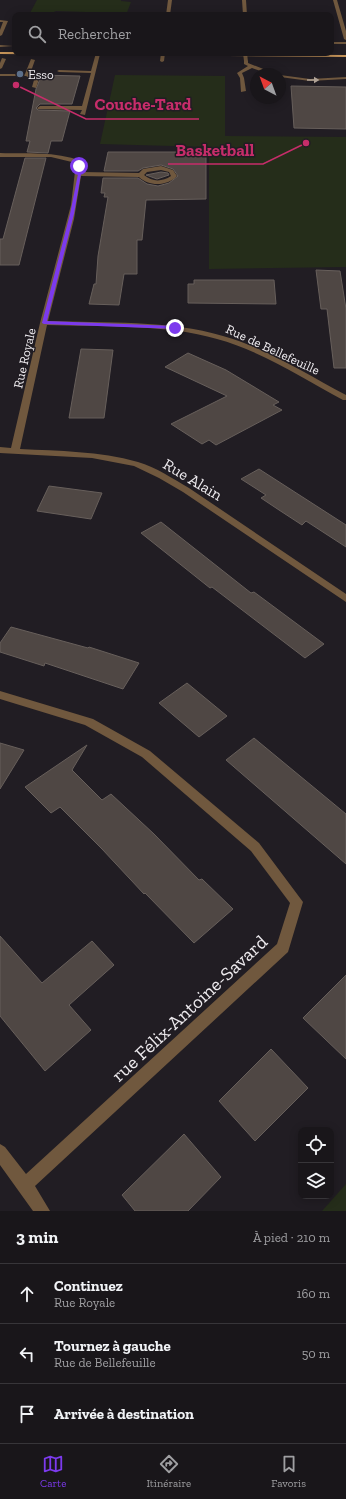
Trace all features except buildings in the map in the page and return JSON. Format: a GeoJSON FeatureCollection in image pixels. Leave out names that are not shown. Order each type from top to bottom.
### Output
{"type":"FeatureCollection","features":[{"type":"Feature","properties":{"kind":"main road"},"geometry":{"type":"LineString","coordinates":[[0,53],[12,53]]}},
{"type":"Feature","properties":{"kind":"main road"},"geometry":{"type":"LineString","coordinates":[[334,55],[346,56]]}},
{"type":"Feature","properties":{"kind":"main road"},"geometry":{"type":"LineString","coordinates":[[2,59],[11,60]]}},
{"type":"Feature","properties":{"kind":"main road"},"geometry":{"type":"LineString","coordinates":[[26,60],[41,60]]}},
{"type":"Feature","properties":{"kind":"main road"},"geometry":{"type":"LineString","coordinates":[[88,60],[103,60]]}},
{"type":"Feature","properties":{"kind":"main road"},"geometry":{"type":"LineString","coordinates":[[154,60],[168,61]]}},
{"type":"Feature","properties":{"kind":"main road"},"geometry":{"type":"LineString","coordinates":[[238,61],[260,61]]}},
{"type":"Feature","properties":{"kind":"street"},"geometry":{"type":"LineString","coordinates":[[168,12],[170,0]]}},
{"type":"Feature","properties":{"kind":"street"},"geometry":{"type":"LineString","coordinates":[[244,0],[244,12]]}},
{"type":"Feature","properties":{"kind":"street"},"geometry":{"type":"LineString","coordinates":[[335,0],[346,39]]}},
{"type":"Feature","properties":{"kind":"street"},"geometry":{"type":"LineString","coordinates":[[0,21],[9,21],[0,35]]}},
{"type":"Feature","properties":{"kind":"street"},"geometry":{"type":"LineString","coordinates":[[334,43],[346,43]]}},
{"type":"Feature","properties":{"kind":"street"},"geometry":{"type":"LineString","coordinates":[[0,46],[11,46]]}},
{"type":"Feature","properties":{"kind":"street"},"geometry":{"type":"LineString","coordinates":[[40,108],[84,111],[97,56]]}},
{"type":"Feature","properties":{"kind":"street"},"geometry":{"type":"LineString","coordinates":[[162,61],[163,56]]}},
{"type":"Feature","properties":{"kind":"street"},"geometry":{"type":"LineString","coordinates":[[245,56],[246,64],[253,68]]}},
{"type":"Feature","properties":{"kind":"street"},"geometry":{"type":"LineString","coordinates":[[0,68],[2,59]]}},
{"type":"Feature","properties":{"kind":"street"},"geometry":{"type":"LineString","coordinates":[[27,75],[33,60]]}},
{"type":"Feature","properties":{"kind":"street"},"geometry":{"type":"LineString","coordinates":[[244,91],[242,78],[239,73],[250,67]]}},
{"type":"Feature","properties":{"kind":"street"},"geometry":{"type":"LineString","coordinates":[[59,72],[93,72]]}},
{"type":"Feature","properties":{"kind":"street"},"geometry":{"type":"LineString","coordinates":[[0,74],[27,75],[37,79],[34,87]]}},
{"type":"Feature","properties":{"kind":"street"},"geometry":{"type":"LineString","coordinates":[[286,77],[310,80],[346,78]]}},
{"type":"Feature","properties":{"kind":"street"},"geometry":{"type":"LineString","coordinates":[[0,155],[60,156],[71,158],[79,162],[80,174],[141,175]]}},
{"type":"Feature","properties":{"kind":"street"},"geometry":{"type":"LineString","coordinates":[[155,168],[171,171],[174,176],[169,180],[158,182],[145,180],[141,175],[145,170],[155,168]]}},
{"type":"Feature","properties":{"kind":"street","name":"Rue Royale"},"geometry":{"type":"LineString","coordinates":[[15,450],[44,323],[72,214],[80,174]]}},
{"type":"Feature","properties":{"kind":"street","name":"Rue de Bellefeuille"},"geometry":{"type":"LineString","coordinates":[[44,323],[175,328],[205,332],[244,346],[346,398]]}},
{"type":"Feature","properties":{"kind":"street","name":"Rue Alain"},"geometry":{"type":"LineString","coordinates":[[0,450],[92,455],[136,464],[162,476],[186,490],[346,599]]}},
{"type":"Feature","properties":{"kind":"street","name":"rue Félix-Antoine-Savard"},"geometry":{"type":"LineString","coordinates":[[0,695],[89,722],[146,754],[255,847],[297,902],[283,948],[25,1185]]}},
{"type":"Feature","properties":{"kind":"street"},"geometry":{"type":"LineString","coordinates":[[0,1152],[25,1185],[42,1211]]}},
{"type":"Feature","properties":{"kind":"green space"},"geometry":{"type":"Polygon","coordinates":[[[37,0],[121,0],[131,2],[127,12],[31,12],[37,0]]]}},
{"type":"Feature","properties":{"kind":"green space"},"geometry":{"type":"Polygon","coordinates":[[[115,75],[225,76],[225,136],[346,137],[346,267],[209,269],[209,147],[100,144],[115,75]]]}},
{"type":"Feature","properties":{"kind":"green space"},"geometry":{"type":"Polygon","coordinates":[[[346,1184],[346,1211],[322,1211],[334,1199],[346,1184]]]}},
{"type":"Feature","properties":{"kind":"place","name":"Esso"},"geometry":{"type":"Point","coordinates":[20,74]}},
{"type":"Feature","properties":{"kind":"place","name":"Couche-Tard"},"geometry":{"type":"Point","coordinates":[16,85]}},
{"type":"Feature","properties":{"kind":"place","name":"Basketball"},"geometry":{"type":"Point","coordinates":[306,143]}},
{"type":"Feature","properties":{"kind":"route"},"geometry":{"type":"LineString","coordinates":[[79,166],[80,174],[72,214],[44,323],[175,328]]}}]}
